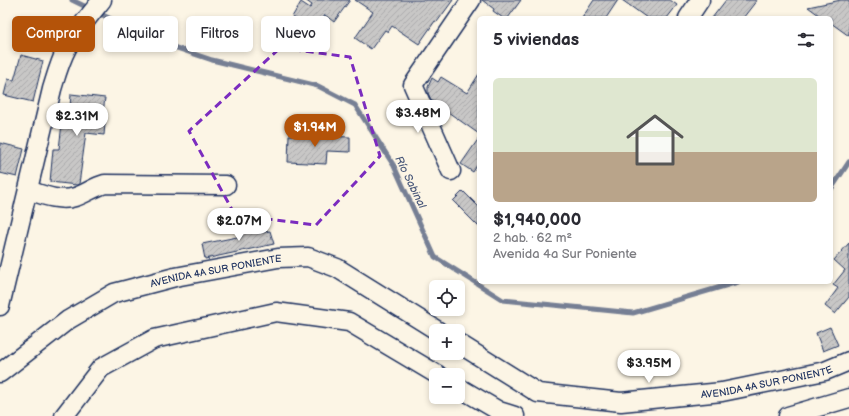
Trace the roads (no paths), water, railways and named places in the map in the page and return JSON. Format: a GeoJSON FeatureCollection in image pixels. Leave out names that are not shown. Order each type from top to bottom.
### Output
{"type":"FeatureCollection","features":[{"type":"Feature","properties":{"kind":"street"},"geometry":{"type":"LineString","coordinates":[[0,306],[57,72],[66,49],[76,33],[102,0]]}},
{"type":"Feature","properties":{"kind":"street"},"geometry":{"type":"LineString","coordinates":[[451,171],[413,85],[471,0]]}},
{"type":"Feature","properties":{"kind":"street"},"geometry":{"type":"LineString","coordinates":[[689,16],[700,0]]}},
{"type":"Feature","properties":{"kind":"street"},"geometry":{"type":"LineString","coordinates":[[28,190],[63,199],[75,197],[95,186],[104,184],[226,185]]}},
{"type":"Feature","properties":{"kind":"street","name":"AVENIDA 4A SUR PONIENTE"},"geometry":{"type":"LineString","coordinates":[[0,373],[68,320],[114,293],[175,277],[278,258],[308,257],[336,268],[429,325]]}},
{"type":"Feature","properties":{"kind":"street"},"geometry":{"type":"LineString","coordinates":[[64,416],[101,368],[154,339],[276,312],[349,322],[429,370]]}},
{"type":"Feature","properties":{"kind":"street","name":"AVENIDA 4A SUR PONIENTE"},"geometry":{"type":"LineString","coordinates":[[465,347],[538,393],[621,402],[722,392],[825,371],[849,362]]}},
{"type":"Feature","properties":{"kind":"street"},"geometry":{"type":"LineString","coordinates":[[465,391],[499,412],[515,416]]}},
{"type":"Feature","properties":{"kind":"street"},"geometry":{"type":"LineString","coordinates":[[788,416],[849,398]]}},
{"type":"Feature","properties":{"kind":"waterway","name":"Río Sabinal"},"geometry":{"type":"LineString","coordinates":[[72,0],[156,41],[212,60],[318,86],[355,105],[394,166],[435,257],[477,284]]}},
{"type":"Feature","properties":{"kind":"waterway","name":"Río Sabinal"},"geometry":{"type":"LineString","coordinates":[[833,186],[849,162]]}},
{"type":"Feature","properties":{"kind":"waterway","name":"Río Sabinal"},"geometry":{"type":"LineString","coordinates":[[478,284],[503,300],[633,313],[731,284]]}}]}
